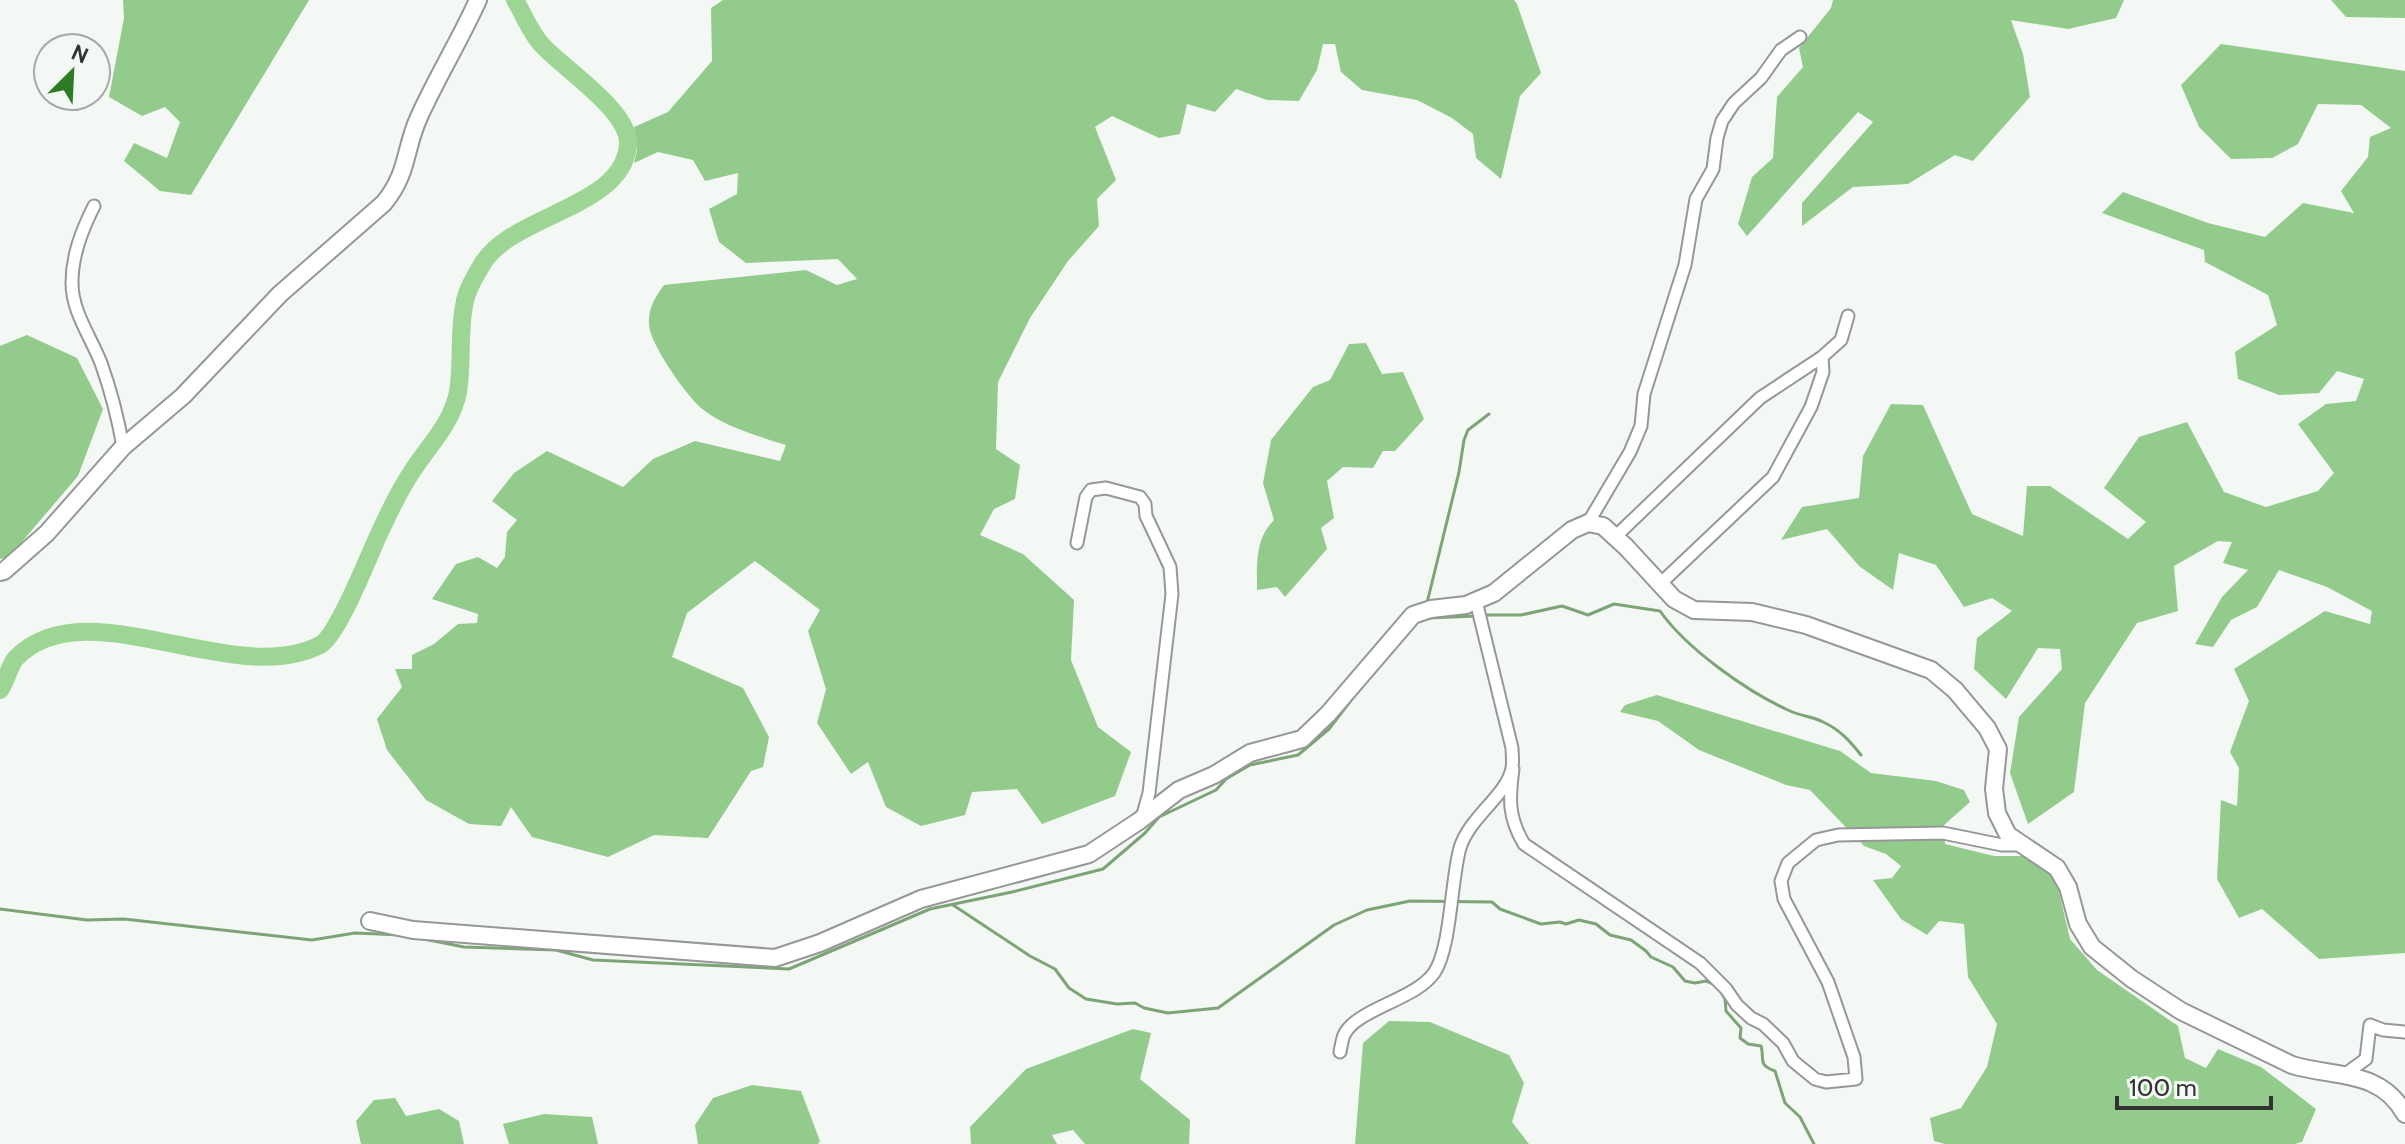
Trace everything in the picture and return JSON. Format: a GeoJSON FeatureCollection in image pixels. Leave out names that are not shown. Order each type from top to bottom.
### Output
{"type":"FeatureCollection","features":[{"type":"Feature","properties":{"kind":"street"},"geometry":{"type":"LineString","coordinates":[[0,572],[26,554],[123,447],[183,396],[280,294],[397,188],[416,122],[478,0]]}},
{"type":"Feature","properties":{"kind":"street"},"geometry":{"type":"LineString","coordinates":[[1588,523],[1630,452],[1641,426],[1646,384],[1685,265],[1696,199],[1713,169],[1722,121],[1734,103],[1761,78],[1781,50],[1800,37]]}},
{"type":"Feature","properties":{"kind":"street"},"geometry":{"type":"LineString","coordinates":[[94,206],[79,236],[72,284],[78,312],[100,361],[117,412],[123,447]]}},
{"type":"Feature","properties":{"kind":"street"},"geometry":{"type":"LineString","coordinates":[[1615,537],[1760,398],[1822,357],[1841,340],[1848,316]]}},
{"type":"Feature","properties":{"kind":"street"},"geometry":{"type":"LineString","coordinates":[[1660,584],[1773,477],[1811,407],[1823,372],[1822,357]]}},
{"type":"Feature","properties":{"kind":"street"},"geometry":{"type":"LineString","coordinates":[[1077,543],[1086,497],[1091,490],[1106,488],[1140,497],[1170,567],[1172,594],[1149,793],[1142,819]]}},
{"type":"Feature","properties":{"kind":"street"},"geometry":{"type":"LineString","coordinates":[[370,921],[413,930],[775,958],[820,943],[921,899],[1089,854],[1179,790],[1214,775],[1250,753],[1302,739],[1328,714],[1413,615],[1427,609],[1466,605],[1494,593],[1572,530],[1588,523],[1603,526],[1674,599],[1694,610],[1752,612],[1806,625],[1931,670],[1955,690],[1998,749],[1994,789],[1997,813],[2008,835],[2057,868],[2068,887],[2078,924],[2092,947],[2132,979],[2181,1011],[2292,1065],[2311,1071],[2358,1077],[2377,1084],[2390,1093],[2405,1114]]}},
{"type":"Feature","properties":{"kind":"street"},"geometry":{"type":"LineString","coordinates":[[1476,601],[1512,748],[1509,796],[1513,824],[1524,844],[1700,963],[1737,1005],[1763,1024],[1783,1043],[1793,1061],[1815,1079],[1826,1082],[1856,1079],[1854,1057],[1828,982],[1784,899],[1781,881],[1788,863],[1816,840],[1838,835],[1943,833],[2002,845],[2023,845]]}},
{"type":"Feature","properties":{"kind":"street"},"geometry":{"type":"LineString","coordinates":[[1340,1052],[1345,1032],[1358,1020],[1409,994],[1434,974],[1442,955],[1461,847],[1470,827],[1513,769]]}},
{"type":"Feature","properties":{"kind":"street"},"geometry":{"type":"LineString","coordinates":[[2344,1075],[2366,1059],[2370,1025],[2405,1032]]}},
{"type":"Feature","properties":{"kind":"green space"},"geometry":{"type":"Polygon","coordinates":[[[123,0],[309,0],[191,195],[160,191],[124,161],[134,143],[167,158],[180,122],[165,107],[142,116],[112,99],[112,81],[124,18],[123,0]]]}},
{"type":"Feature","properties":{"kind":"green space"},"geometry":{"type":"Polygon","coordinates":[[[723,0],[1514,0],[1517,4],[1541,73],[1520,96],[1501,179],[1476,158],[1473,134],[1452,118],[1417,100],[1362,90],[1341,72],[1335,44],[1323,44],[1317,70],[1299,101],[1267,100],[1236,89],[1215,112],[1187,104],[1180,134],[1159,138],[1112,116],[1095,127],[1116,180],[1097,199],[1099,226],[1068,261],[1030,318],[998,382],[996,449],[1020,465],[1015,499],[994,509],[980,535],[1023,554],[1074,600],[1071,660],[1098,727],[1131,752],[1115,796],[1042,824],[1017,789],[972,792],[965,815],[921,826],[886,807],[868,762],[851,774],[817,723],[826,689],[808,631],[820,610],[755,561],[687,613],[672,657],[743,688],[769,737],[763,767],[751,771],[708,838],[654,835],[608,857],[532,837],[511,807],[501,826],[469,824],[426,800],[387,750],[377,719],[402,687],[395,669],[412,669],[412,655],[434,644],[458,624],[477,623],[478,614],[432,599],[456,564],[478,557],[497,568],[505,557],[507,532],[517,520],[492,501],[514,473],[547,451],[623,487],[653,459],[695,441],[780,461],[786,445],[731,426],[710,415],[694,401],[661,356],[649,324],[653,303],[664,285],[806,270],[837,285],[857,279],[838,259],[746,263],[719,242],[709,209],[737,194],[738,173],[705,181],[693,160],[658,152],[634,163],[637,151],[634,127],[668,112],[712,61],[711,8],[723,0]]]}},
{"type":"Feature","properties":{"kind":"green space"},"geometry":{"type":"Polygon","coordinates":[[[1833,0],[2124,0],[2116,18],[2068,29],[2011,20],[2023,54],[2030,97],[1973,161],[1955,155],[1908,184],[1853,187],[1802,226],[1802,203],[1873,122],[1858,112],[1747,236],[1738,224],[1752,177],[1773,158],[1777,97],[1803,67],[1799,48],[1831,8],[1833,0]]]}},
{"type":"Feature","properties":{"kind":"green space"},"geometry":{"type":"Polygon","coordinates":[[[2331,0],[2405,0],[2405,18],[2346,17],[2331,0]]]}},
{"type":"Feature","properties":{"kind":"green space"},"geometry":{"type":"Polygon","coordinates":[[[2221,44],[2405,71],[2405,953],[2319,959],[2262,909],[2239,918],[2217,879],[2221,800],[2237,806],[2239,768],[2230,752],[2249,701],[2234,669],[2325,611],[2370,624],[2372,611],[2327,587],[2279,570],[2257,607],[2231,620],[2213,647],[2195,644],[2222,597],[2248,570],[2223,563],[2232,542],[2218,541],[2174,566],[2178,611],[2137,623],[2085,703],[2074,792],[2028,824],[2010,773],[2019,717],[2062,669],[2060,649],[2038,648],[2006,699],[1974,669],[1977,638],[2012,611],[1992,598],[1964,607],[1936,565],[1899,553],[1893,590],[1859,566],[1827,529],[1781,540],[1802,507],[1859,498],[1863,456],[1891,404],[1923,405],[1972,514],[2023,536],[2027,486],[2050,486],[2128,539],[2146,522],[2104,488],[2139,437],[2187,422],[2224,492],[2266,507],[2318,491],[2334,473],[2298,424],[2326,404],[2356,401],[2364,379],[2337,371],[2319,393],[2279,395],[2238,379],[2235,352],[2277,325],[2268,295],[2205,262],[2204,250],[2102,213],[2123,192],[2208,223],[2265,237],[2303,203],[2354,213],[2341,191],[2368,157],[2370,137],[2391,128],[2361,105],[2318,104],[2298,144],[2272,158],[2231,159],[2199,127],[2181,85],[2221,44]]]}},
{"type":"Feature","properties":{"kind":"green space"},"geometry":{"type":"Polygon","coordinates":[[[27,335],[77,358],[103,409],[78,476],[9,557],[0,559],[0,346],[27,335]]]}},
{"type":"Feature","properties":{"kind":"green space"},"geometry":{"type":"Polygon","coordinates":[[[1366,343],[1382,374],[1403,372],[1424,419],[1395,451],[1383,451],[1373,468],[1343,467],[1327,481],[1334,518],[1321,528],[1327,549],[1285,597],[1277,587],[1257,590],[1260,544],[1274,520],[1263,483],[1271,440],[1313,387],[1330,380],[1349,344],[1366,343]]]}},
{"type":"Feature","properties":{"kind":"green space"},"geometry":{"type":"Polygon","coordinates":[[[1657,695],[1840,751],[1871,773],[1936,781],[1964,790],[1970,802],[1944,825],[1945,844],[1994,856],[2024,856],[2056,879],[2070,939],[2097,970],[2178,1026],[2185,1058],[2206,1068],[2218,1049],[2261,1067],[2316,1109],[2302,1142],[1945,1144],[1934,1141],[1930,1118],[1961,1108],[1987,1067],[1997,1024],[1968,977],[1964,924],[1939,921],[1927,935],[1901,919],[1873,880],[1892,878],[1901,866],[1886,854],[1864,846],[1810,790],[1786,785],[1699,750],[1658,721],[1620,712],[1625,705],[1657,695]]]}},
{"type":"Feature","properties":{"kind":"green space"},"geometry":{"type":"Polygon","coordinates":[[[1389,1021],[1430,1022],[1509,1055],[1524,1083],[1512,1122],[1529,1144],[1355,1144],[1363,1043],[1389,1021]]]}},
{"type":"Feature","properties":{"kind":"green space"},"geometry":{"type":"Polygon","coordinates":[[[1133,1029],[1151,1033],[1140,1079],[1190,1120],[1189,1144],[1085,1144],[1073,1130],[1052,1135],[1057,1144],[971,1144],[970,1127],[1026,1069],[1133,1029]]]}},
{"type":"Feature","properties":{"kind":"green space"},"geometry":{"type":"Polygon","coordinates":[[[752,1085],[801,1091],[820,1141],[818,1144],[698,1144],[695,1125],[713,1098],[752,1085]]]}},
{"type":"Feature","properties":{"kind":"green space"},"geometry":{"type":"Polygon","coordinates":[[[395,1098],[406,1116],[439,1109],[459,1121],[464,1144],[361,1144],[356,1121],[374,1100],[395,1098]]]}},
{"type":"Feature","properties":{"kind":"green space"},"geometry":{"type":"Polygon","coordinates":[[[544,1114],[592,1117],[598,1144],[509,1144],[503,1124],[544,1114]]]}},
{"type":"Feature","properties":{"kind":"waterway"},"geometry":{"type":"LineString","coordinates":[[0,690],[16,658],[46,639],[81,632],[120,634],[246,656],[285,656],[320,645],[327,639],[344,611],[399,493],[451,414],[458,392],[465,301],[480,268],[494,250],[514,235],[607,184],[621,167],[628,145],[619,119],[539,41],[515,0]]}},
{"type":"Feature","properties":{"kind":"waterway"},"geometry":{"type":"LineString","coordinates":[[1427,603],[1464,440],[1468,430],[1489,414]]}},
{"type":"Feature","properties":{"kind":"waterway"},"geometry":{"type":"LineString","coordinates":[[1484,615],[1521,615],[1562,606],[1588,615],[1614,604],[1660,611],[1701,654],[1736,680],[1788,710],[1829,725],[1861,755]]}},
{"type":"Feature","properties":{"kind":"waterway"},"geometry":{"type":"LineString","coordinates":[[1428,618],[1476,616]]}},
{"type":"Feature","properties":{"kind":"waterway"},"geometry":{"type":"LineString","coordinates":[[424,939],[464,947],[556,950],[593,960],[789,969],[930,909],[1103,869],[1159,817],[1216,790],[1226,779],[1250,765],[1298,755],[1329,729],[1365,682]]}},
{"type":"Feature","properties":{"kind":"waterway"},"geometry":{"type":"LineString","coordinates":[[953,905],[1055,969],[1069,988],[1086,999],[1117,1004],[1135,1003],[1168,1013],[1218,1008],[1334,925],[1367,910],[1410,901],[1492,902],[1500,909],[1541,924],[1566,924],[1579,920],[1596,924],[1610,935],[1631,940],[1651,957],[1673,967],[1685,981],[1706,981],[1715,985]]}},
{"type":"Feature","properties":{"kind":"waterway"},"geometry":{"type":"LineString","coordinates":[[0,909],[312,940],[355,933],[401,935]]}},
{"type":"Feature","properties":{"kind":"waterway"},"geometry":{"type":"LineString","coordinates":[[1720,990],[1726,1011],[1741,1028],[1740,1038],[1748,1044],[1761,1046],[1764,1064],[1775,1071],[1785,1103],[1800,1117],[1814,1144]]}}]}
